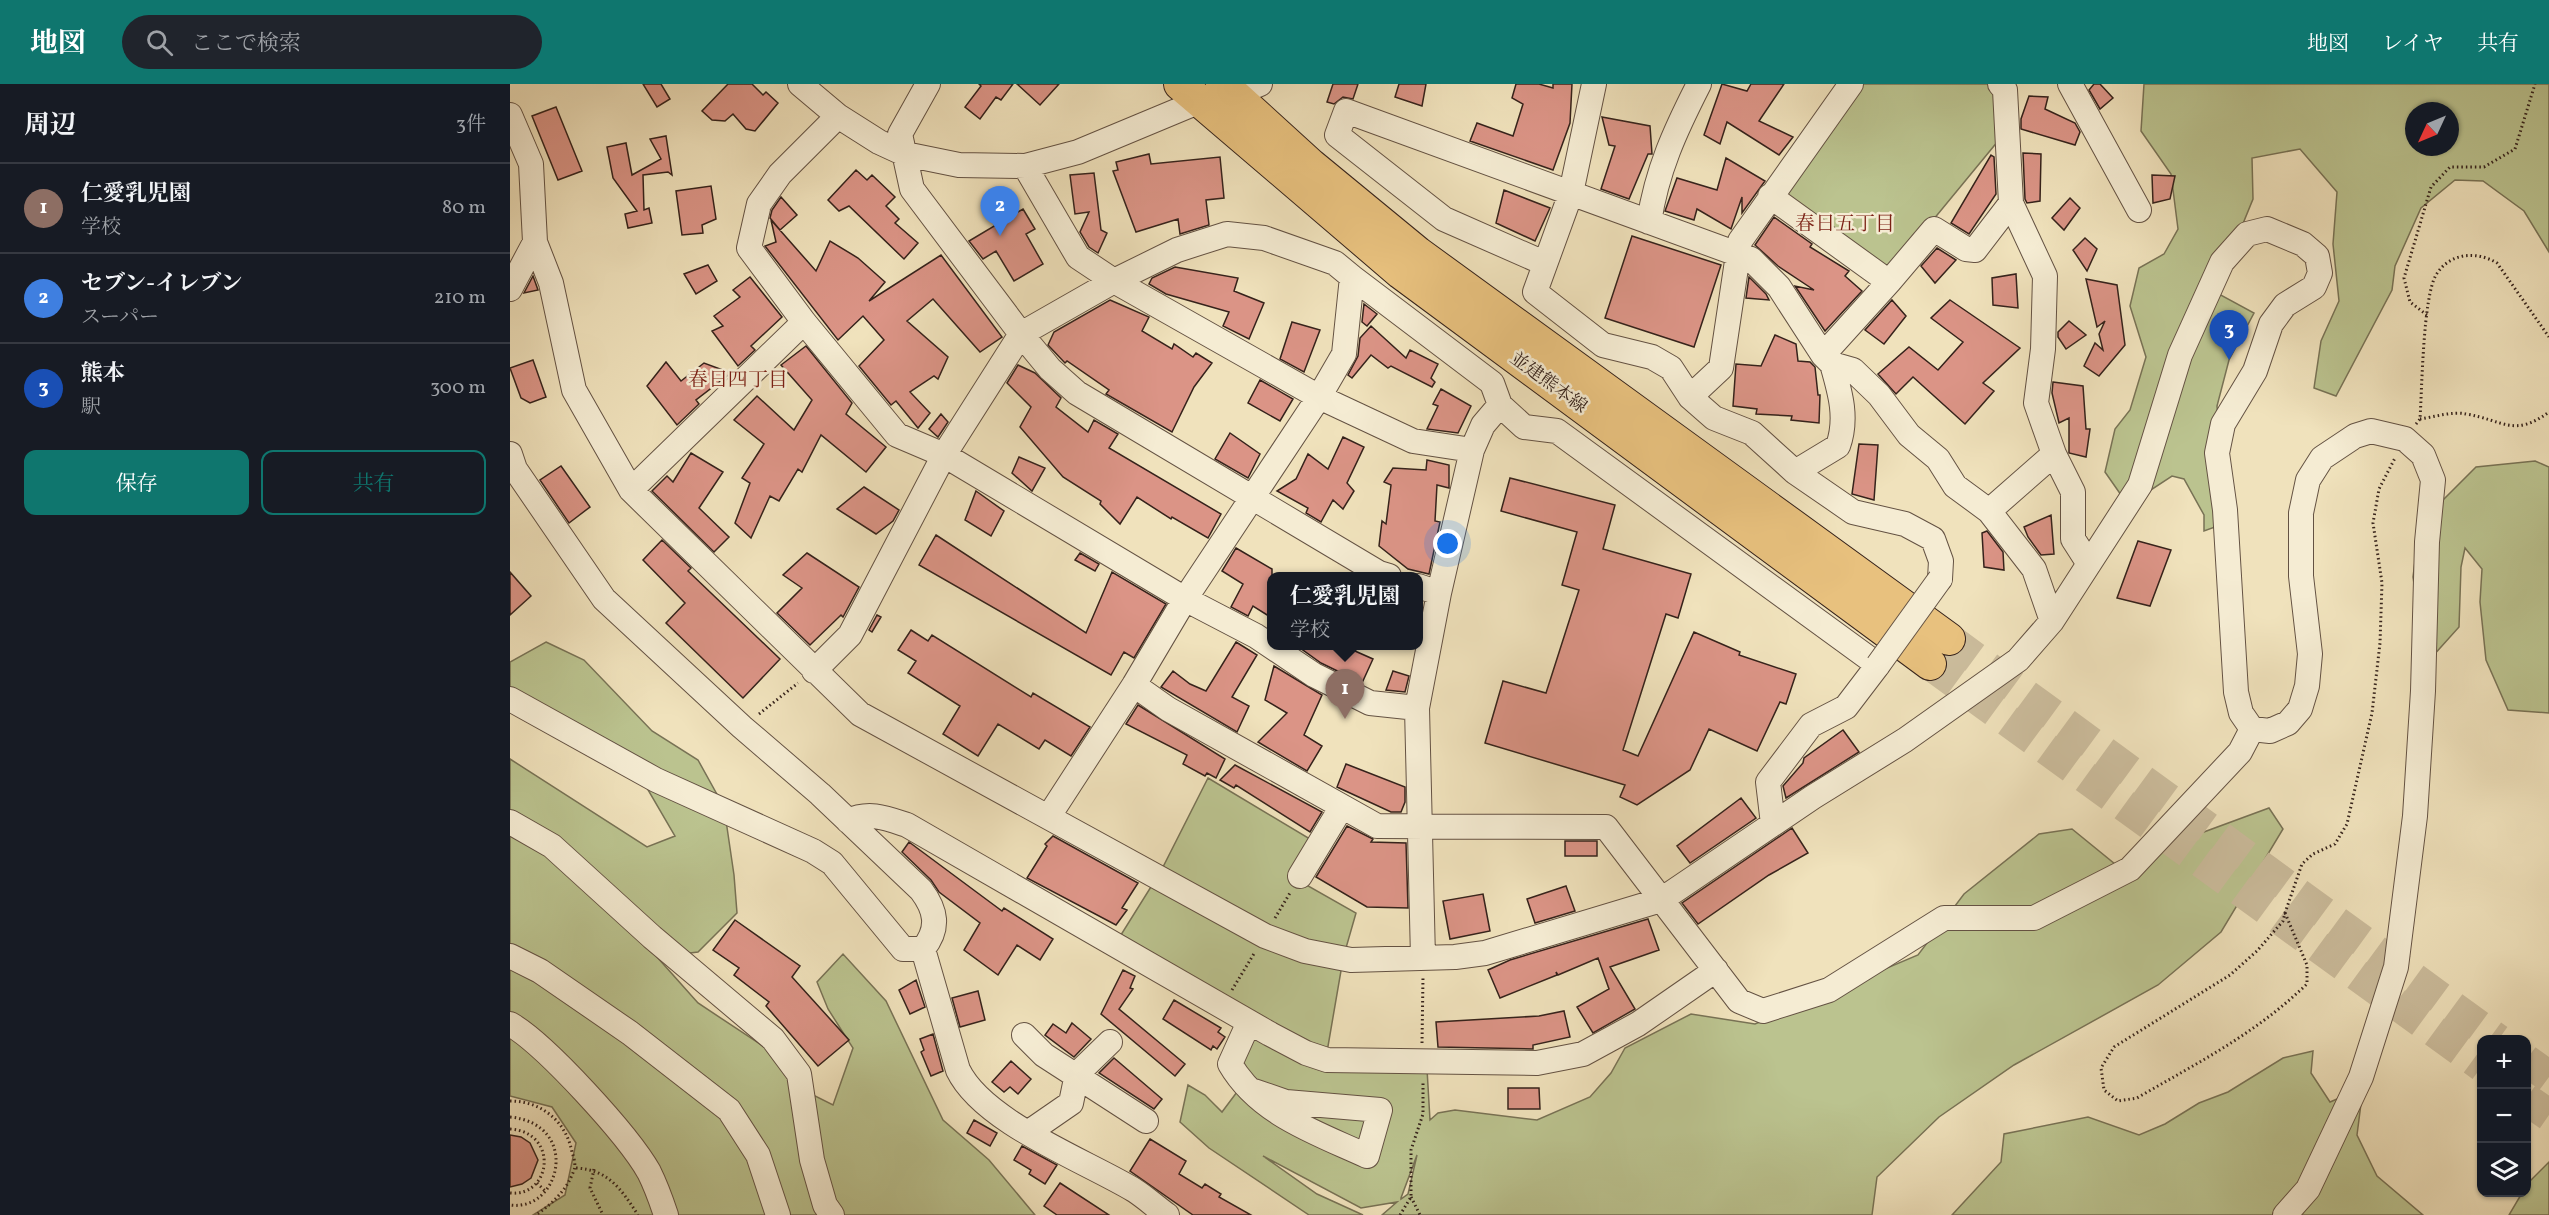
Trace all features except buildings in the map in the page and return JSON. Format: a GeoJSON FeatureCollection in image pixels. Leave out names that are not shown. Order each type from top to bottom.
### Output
{"type":"FeatureCollection","features":[{"type":"Feature","properties":{"kind":"main road","name":"並建熊本線"},"geometry":{"type":"LineString","coordinates":[[1219,90],[1418,253],[1949,639]]}},
{"type":"Feature","properties":{"kind":"main road","name":"並建熊本線"},"geometry":{"type":"LineString","coordinates":[[1219,90],[1401,273],[1930,664]]}},
{"type":"Feature","properties":{"kind":"street"},"geometry":{"type":"LineString","coordinates":[[800,84],[838,116],[879,142],[905,154],[959,165],[1025,166],[1078,152],[1219,90]]}},
{"type":"Feature","properties":{"kind":"street"},"geometry":{"type":"LineString","coordinates":[[928,84],[900,134],[912,189],[1050,369],[1077,393],[1251,498],[1382,572]]}},
{"type":"Feature","properties":{"kind":"street"},"geometry":{"type":"LineString","coordinates":[[1594,84],[1571,193],[1535,292],[1603,345],[1652,357],[1671,368],[1690,397],[1714,418],[1752,433],[1795,472],[1853,512],[1905,524],[1933,539],[1941,561],[1940,579],[1846,707],[1811,725],[1768,782],[1773,824]]}},
{"type":"Feature","properties":{"kind":"street"},"geometry":{"type":"LineString","coordinates":[[1649,222],[1655,184],[1680,120],[1699,84]]}},
{"type":"Feature","properties":{"kind":"street"},"geometry":{"type":"LineString","coordinates":[[1690,397],[1721,368],[1740,242],[1770,196],[1851,84]]}},
{"type":"Feature","properties":{"kind":"street"},"geometry":{"type":"LineString","coordinates":[[2000,84],[2005,90],[2011,204],[2045,276],[2043,349],[2036,403],[2054,454],[2073,492],[2073,539],[2089,564]]}},
{"type":"Feature","properties":{"kind":"street"},"geometry":{"type":"LineString","coordinates":[[2070,84],[2139,210]]}},
{"type":"Feature","properties":{"kind":"street"},"geometry":{"type":"LineString","coordinates":[[1544,263],[1444,219],[1337,135],[1346,111],[1737,253],[1760,266],[1779,287],[1828,359],[1842,400],[1843,431],[1838,446],[1795,472]]}},
{"type":"Feature","properties":{"kind":"street"},"geometry":{"type":"LineString","coordinates":[[510,115],[531,164],[535,242],[551,283],[574,390],[631,490],[814,671],[861,714],[1265,936],[1305,951],[1351,960],[1485,953],[1661,900],[1773,824],[1905,740],[2018,660],[2052,621],[2140,485],[2180,355],[2222,262],[2247,234],[2267,229],[2303,244],[2317,256],[2320,273],[2314,287],[2285,305],[2271,324],[2255,371],[2223,424],[2217,453],[2225,510],[2236,692],[2241,712],[2252,729]]}},
{"type":"Feature","properties":{"kind":"street"},"geometry":{"type":"LineString","coordinates":[[838,116],[780,174],[759,204],[749,248],[804,322],[897,435],[944,455],[1185,598],[1267,643]]}},
{"type":"Feature","properties":{"kind":"street"},"geometry":{"type":"LineString","coordinates":[[1025,166],[1078,257],[1114,281],[1319,398],[1413,441],[1472,450]]}},
{"type":"Feature","properties":{"kind":"street"},"geometry":{"type":"LineString","coordinates":[[1770,196],[1888,282]]}},
{"type":"Feature","properties":{"kind":"street"},"geometry":{"type":"LineString","coordinates":[[1828,359],[1888,282],[1934,230],[1966,249],[1976,250],[2011,204]]}},
{"type":"Feature","properties":{"kind":"street"},"geometry":{"type":"LineString","coordinates":[[814,671],[850,635],[944,455],[1021,334],[1114,281],[1177,250],[1227,234],[1264,238],[1335,263],[1492,382],[1500,405],[1524,427],[1557,431],[1878,665]]}},
{"type":"Feature","properties":{"kind":"street"},"geometry":{"type":"LineString","coordinates":[[510,289],[535,242]]}},
{"type":"Feature","properties":{"kind":"street"},"geometry":{"type":"LineString","coordinates":[[1049,816],[1134,686],[1185,598],[1319,398],[1344,354],[1352,277]]}},
{"type":"Feature","properties":{"kind":"street"},"geometry":{"type":"LineString","coordinates":[[631,490],[804,322]]}},
{"type":"Feature","properties":{"kind":"street"},"geometry":{"type":"LineString","coordinates":[[1828,359],[1853,370],[1866,382],[1879,395],[1909,435],[1938,459],[1955,486],[1989,511],[2034,569],[2052,621]]}},
{"type":"Feature","properties":{"kind":"street"},"geometry":{"type":"LineString","coordinates":[[1423,649],[1429,590],[1472,450],[1483,425],[1500,405]]}},
{"type":"Feature","properties":{"kind":"street"},"geometry":{"type":"LineString","coordinates":[[2252,729],[2270,731],[2288,723],[2300,709],[2307,686],[2310,654],[2301,576],[2301,513],[2308,480],[2322,458],[2355,436],[2371,431],[2405,439],[2423,455],[2433,480],[2427,542],[2423,691],[2415,816],[2396,967],[2361,1077],[2308,1189],[2285,1215]]}},
{"type":"Feature","properties":{"kind":"street"},"geometry":{"type":"LineString","coordinates":[[510,454],[515,469],[604,599],[921,890],[931,903],[936,923],[930,941],[923,949],[903,949],[832,862],[813,851],[656,780],[510,699]]}},
{"type":"Feature","properties":{"kind":"street"},"geometry":{"type":"LineString","coordinates":[[1989,511],[2054,454]]}},
{"type":"Feature","properties":{"kind":"street"},"geometry":{"type":"LineString","coordinates":[[1277,650],[1314,675],[1370,703],[1417,708]]}},
{"type":"Feature","properties":{"kind":"street"},"geometry":{"type":"LineString","coordinates":[[1423,650],[1417,708],[1423,957]]}},
{"type":"Feature","properties":{"kind":"street"},"geometry":{"type":"LineString","coordinates":[[1134,686],[1168,709],[1341,808],[1377,826],[1420,828],[1606,827],[1739,1001],[1763,1011],[1829,990],[1944,918],[2034,918],[2130,869],[2240,752],[2252,729]]}},
{"type":"Feature","properties":{"kind":"street"},"geometry":{"type":"LineString","coordinates":[[1300,876],[1341,808]]}},
{"type":"Feature","properties":{"kind":"street"},"geometry":{"type":"LineString","coordinates":[[848,821],[860,815],[876,815],[907,825],[1249,1022],[1306,1053],[1327,1060],[1537,1063],[1583,1054],[1638,1024],[1716,970]]}},
{"type":"Feature","properties":{"kind":"street"},"geometry":{"type":"LineString","coordinates":[[510,822],[552,846],[652,937],[773,1039],[799,1074],[812,1160],[825,1205],[832,1215]]}},
{"type":"Feature","properties":{"kind":"street"},"geometry":{"type":"LineString","coordinates":[[923,949],[958,1070],[966,1086],[995,1114],[1136,1191],[1167,1215]]}},
{"type":"Feature","properties":{"kind":"street"},"geometry":{"type":"LineString","coordinates":[[510,956],[540,971],[630,1033],[729,1110],[758,1155],[778,1215]]}},
{"type":"Feature","properties":{"kind":"street"},"geometry":{"type":"LineString","coordinates":[[1249,1022],[1230,1064],[1236,1074],[1254,1091],[1284,1118],[1367,1156],[1380,1110],[1286,1102],[1254,1091]]}},
{"type":"Feature","properties":{"kind":"street"},"geometry":{"type":"LineString","coordinates":[[510,1024],[539,1044],[638,1156],[658,1192],[666,1215]]}},
{"type":"Feature","properties":{"kind":"street"},"geometry":{"type":"LineString","coordinates":[[1024,1035],[1044,1055],[1077,1074],[1146,1121]]}},
{"type":"Feature","properties":{"kind":"street"},"geometry":{"type":"LineString","coordinates":[[1029,1132],[1071,1103],[1077,1074],[1110,1042]]}},
{"type":"Feature","properties":{"kind":"path"},"geometry":{"type":"LineString","coordinates":[[2427,315],[2410,302],[2404,278],[2431,188],[2450,167],[2484,167],[2516,149],[2535,84]]}},
{"type":"Feature","properties":{"kind":"path"},"geometry":{"type":"LineString","coordinates":[[2285,913],[2307,965],[2307,984],[2280,1010],[2249,1034],[2137,1098],[2118,1101],[2104,1090],[2100,1068],[2114,1047],[2230,975],[2257,951],[2283,921],[2285,913],[2302,864],[2313,854],[2335,844],[2347,824],[2372,713],[2380,643],[2382,583],[2373,523],[2379,489],[2405,439],[2420,418],[2427,315],[2436,276],[2450,261],[2467,255],[2486,256],[2498,263],[2549,337]]}},
{"type":"Feature","properties":{"kind":"path"},"geometry":{"type":"LineString","coordinates":[[2420,418],[2464,413],[2509,427],[2533,423],[2549,412]]}},
{"type":"Feature","properties":{"kind":"path"},"geometry":{"type":"LineString","coordinates":[[742,727],[814,671]]}},
{"type":"Feature","properties":{"kind":"path"},"geometry":{"type":"LineString","coordinates":[[1222,1006],[1300,876]]}},
{"type":"Feature","properties":{"kind":"path"},"geometry":{"type":"LineString","coordinates":[[1420,1215],[1411,1197],[1411,1150],[1423,1114],[1423,957]]}},
{"type":"Feature","properties":{"kind":"path"},"geometry":{"type":"LineString","coordinates":[[510,1101],[540,1107],[558,1120],[570,1140],[576,1168],[562,1194],[536,1215]]}},
{"type":"Feature","properties":{"kind":"path"},"geometry":{"type":"LineString","coordinates":[[510,1117],[528,1119],[543,1128],[553,1142],[557,1159],[554,1176],[545,1191],[531,1201],[510,1204]]}},
{"type":"Feature","properties":{"kind":"path"},"geometry":{"type":"LineString","coordinates":[[510,1129],[529,1134],[542,1147],[545,1159],[543,1172],[537,1183],[527,1190],[510,1193]]}},
{"type":"Feature","properties":{"kind":"path"},"geometry":{"type":"LineString","coordinates":[[576,1168],[594,1169],[614,1182],[638,1215]]}},
{"type":"Feature","properties":{"kind":"path"},"geometry":{"type":"LineString","coordinates":[[594,1169],[590,1188],[603,1215]]}},
{"type":"Feature","properties":{"kind":"path"},"geometry":{"type":"LineString","coordinates":[[537,1183],[545,1191]]}},
{"type":"Feature","properties":{"kind":"path"},"geometry":{"type":"LineString","coordinates":[[1400,1215],[1411,1197]]}},
{"type":"Feature","properties":{"kind":"green space"},"geometry":{"type":"Polygon","coordinates":[[[1858,84],[1993,84],[2003,135],[1891,271],[1784,200],[1858,84]]]}},
{"type":"Feature","properties":{"kind":"green space"},"geometry":{"type":"Polygon","coordinates":[[[2144,84],[2549,84],[2549,252],[2524,211],[2483,181],[2455,180],[2421,208],[2395,266],[2392,290],[2336,396],[2314,388],[2321,341],[2339,301],[2333,244],[2337,192],[2300,149],[2252,158],[2253,199],[2215,292],[2254,313],[2229,360],[2217,406],[2226,523],[2204,531],[2204,515],[2184,479],[2172,476],[2128,505],[2105,472],[2115,429],[2130,410],[2146,357],[2130,306],[2139,268],[2164,254],[2178,229],[2171,174],[2141,131],[2144,84]]]}},
{"type":"Feature","properties":{"kind":"green space"},"geometry":{"type":"Polygon","coordinates":[[[2535,461],[2549,467],[2549,713],[2508,710],[2486,660],[2480,602],[2482,569],[2465,548],[2461,567],[2459,627],[2432,657],[2419,617],[2413,577],[2420,523],[2476,467],[2535,461]]]}},
{"type":"Feature","properties":{"kind":"green space"},"geometry":{"type":"Polygon","coordinates":[[[546,642],[584,660],[652,731],[698,760],[724,807],[737,913],[698,952],[657,957],[698,1003],[769,1050],[793,1085],[833,1105],[853,1048],[828,1009],[817,982],[843,954],[886,1001],[943,1120],[989,1160],[1035,1215],[533,1215],[565,1195],[576,1143],[552,1107],[510,1096],[510,759],[647,847],[675,836],[647,788],[510,692],[510,662],[546,642]]]}},
{"type":"Feature","properties":{"kind":"green space"},"geometry":{"type":"Polygon","coordinates":[[[1208,778],[1315,842],[1294,878],[1356,913],[1346,948],[1290,937],[1162,869],[1208,778]]]}},
{"type":"Feature","properties":{"kind":"green space"},"geometry":{"type":"Polygon","coordinates":[[[2269,808],[2283,829],[2221,932],[2158,985],[2014,1065],[1939,1117],[1877,1177],[1872,1215],[1382,1215],[1397,1202],[1361,1208],[1263,1156],[1317,1194],[1363,1215],[1309,1215],[1209,1148],[1180,1122],[1188,1085],[1205,1095],[1222,1112],[1240,1088],[1236,1021],[1314,1065],[1427,1069],[1430,1120],[1438,1113],[1455,1110],[1537,1120],[1590,1097],[1611,1073],[1625,1048],[1691,1014],[1755,1024],[1918,955],[1964,894],[2039,834],[2072,829],[2131,877],[2174,843],[2269,808]],[[1417,1155],[1401,1199],[1408,1194],[1417,1155]]]}},
{"type":"Feature","properties":{"kind":"green space"},"geometry":{"type":"Polygon","coordinates":[[[1154,882],[1342,965],[1327,1052],[1119,938],[1154,882]]]}},
{"type":"Feature","properties":{"kind":"green space"},"geometry":{"type":"Polygon","coordinates":[[[2313,1051],[2311,1073],[2330,1102],[2363,1088],[2357,1135],[2377,1176],[2423,1215],[1952,1215],[2001,1162],[2004,1134],[2088,1117],[2139,1135],[2165,1124],[2199,1103],[2228,1092],[2283,1058],[2313,1051]]]}},
{"type":"Feature","properties":{"kind":"green space"},"geometry":{"type":"Polygon","coordinates":[[[2549,1162],[2549,1215],[2509,1215],[2520,1197],[2531,1197],[2531,1180],[2549,1162]]]}},
{"type":"Feature","properties":{"kind":"tunnel"},"geometry":{"type":"LineString","coordinates":[[1949,639],[2491,1035]]}},
{"type":"Feature","properties":{"kind":"tunnel"},"geometry":{"type":"LineString","coordinates":[[1930,664],[2477,1062]]}},
{"type":"Feature","properties":{"kind":"tunnel"},"geometry":{"type":"LineString","coordinates":[[2531,1064],[2549,1077]]}},
{"type":"Feature","properties":{"kind":"tunnel"},"geometry":{"type":"LineString","coordinates":[[2531,1102],[2549,1115]]}},
{"type":"Feature","properties":{"kind":"place","name":"セブン-イレブン"},"geometry":{"type":"Point","coordinates":[1000,236]}},
{"type":"Feature","properties":{"kind":"place","name":"熊本"},"geometry":{"type":"Point","coordinates":[2229,360]}},
{"type":"Feature","properties":{"kind":"place","name":"仁愛乳児園"},"geometry":{"type":"Point","coordinates":[1345,719]}},
{"type":"Feature","properties":{"kind":"district","name":"春日五丁目"},"geometry":{"type":"Point","coordinates":[1845,223]}},
{"type":"Feature","properties":{"kind":"district","name":"春日四丁目"},"geometry":{"type":"Point","coordinates":[738,379]}}]}
